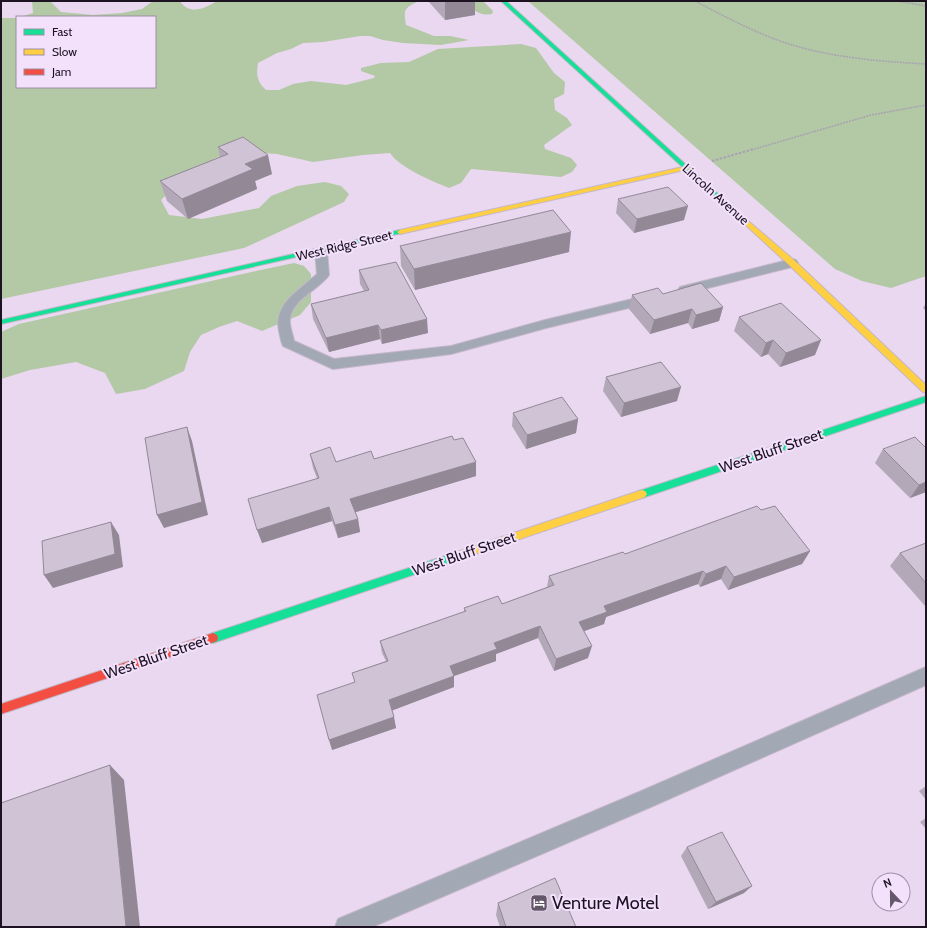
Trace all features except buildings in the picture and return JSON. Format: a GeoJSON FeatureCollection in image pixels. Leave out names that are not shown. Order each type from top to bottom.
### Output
{"type":"FeatureCollection","features":[{"type":"Feature","properties":{"kind":"street","name":"Lincoln Avenue"},"geometry":{"type":"LineString","coordinates":[[503,1],[792,263],[926,390]]}},
{"type":"Feature","properties":{"kind":"street","name":"West Ridge Street"},"geometry":{"type":"LineString","coordinates":[[1,322],[687,168]]}},
{"type":"Feature","properties":{"kind":"street","name":"West Bluff Street"},"geometry":{"type":"LineString","coordinates":[[1,709],[926,399]]}},
{"type":"Feature","properties":{"kind":"lane"},"geometry":{"type":"LineString","coordinates":[[321,250],[323,275],[313,285],[295,298],[284,319],[288,343],[333,364],[451,350],[546,324],[792,263]]}},
{"type":"Feature","properties":{"kind":"lane"},"geometry":{"type":"LineString","coordinates":[[346,927],[638,802],[926,676]]}},
{"type":"Feature","properties":{"kind":"path"},"geometry":{"type":"LineString","coordinates":[[695,1],[754,31],[794,45],[832,54],[898,63],[926,64]]}},
{"type":"Feature","properties":{"kind":"path"},"geometry":{"type":"LineString","coordinates":[[897,1],[926,6]]}},
{"type":"Feature","properties":{"kind":"path"},"geometry":{"type":"LineString","coordinates":[[687,168],[871,115],[926,105]]}},
{"type":"Feature","properties":{"kind":"green space"},"geometry":{"type":"Polygon","coordinates":[[[32,1],[50,1],[61,12],[93,15],[122,13],[142,9],[153,1],[180,1],[188,8],[198,9],[217,1],[419,1],[406,9],[406,25],[434,36],[450,36],[469,40],[441,45],[403,43],[383,40],[370,36],[360,36],[323,42],[303,43],[291,49],[277,53],[258,63],[257,75],[259,81],[266,90],[279,90],[293,84],[311,81],[346,85],[374,78],[375,76],[361,71],[361,68],[381,63],[409,62],[438,49],[521,44],[536,48],[554,73],[565,82],[564,94],[554,99],[555,110],[567,118],[572,125],[544,145],[545,149],[571,158],[577,165],[572,172],[561,177],[471,169],[461,183],[449,188],[425,178],[409,169],[395,159],[390,153],[313,162],[277,154],[252,152],[230,153],[213,159],[210,168],[173,188],[161,200],[169,215],[202,219],[259,208],[271,196],[297,186],[325,182],[341,186],[349,194],[344,202],[244,248],[1,299],[1,18],[16,18],[16,88],[156,88],[156,16],[23,16],[33,13],[32,1]]]}},
{"type":"Feature","properties":{"kind":"green space"},"geometry":{"type":"Polygon","coordinates":[[[465,1],[483,1],[493,11],[492,14],[480,13],[474,10],[465,1]]]}},
{"type":"Feature","properties":{"kind":"green space"},"geometry":{"type":"Polygon","coordinates":[[[528,1],[926,1],[926,276],[891,288],[862,281],[835,269],[528,1]]]}},
{"type":"Feature","properties":{"kind":"green space"},"geometry":{"type":"Polygon","coordinates":[[[294,263],[304,266],[311,274],[311,302],[300,315],[262,331],[237,321],[201,335],[190,352],[184,371],[145,389],[116,394],[105,373],[76,362],[30,370],[1,379],[1,332],[19,324],[294,263]]]}},
{"type":"Feature","properties":{"kind":"traffic: fast"},"geometry":{"type":"LineString","coordinates":[[503,1],[726,204]]}},
{"type":"Feature","properties":{"kind":"traffic: fast"},"geometry":{"type":"LineString","coordinates":[[1,322],[400,232]]}},
{"type":"Feature","properties":{"kind":"traffic: fast"},"geometry":{"type":"LineString","coordinates":[[642,494],[926,399]]}},
{"type":"Feature","properties":{"kind":"traffic: fast"},"geometry":{"type":"LineString","coordinates":[[213,638],[451,558]]}},
{"type":"Feature","properties":{"kind":"traffic: slow"},"geometry":{"type":"LineString","coordinates":[[400,232],[687,168]]}},
{"type":"Feature","properties":{"kind":"traffic: slow"},"geometry":{"type":"LineString","coordinates":[[726,204],[792,263],[926,390]]}},
{"type":"Feature","properties":{"kind":"traffic: slow"},"geometry":{"type":"LineString","coordinates":[[451,558],[642,494]]}},
{"type":"Feature","properties":{"kind":"traffic: jam"},"geometry":{"type":"LineString","coordinates":[[1,709],[213,638]]}},
{"type":"Feature","properties":{"kind":"place","name":"Venture Motel"},"geometry":{"type":"Point","coordinates":[539,903]}}]}
